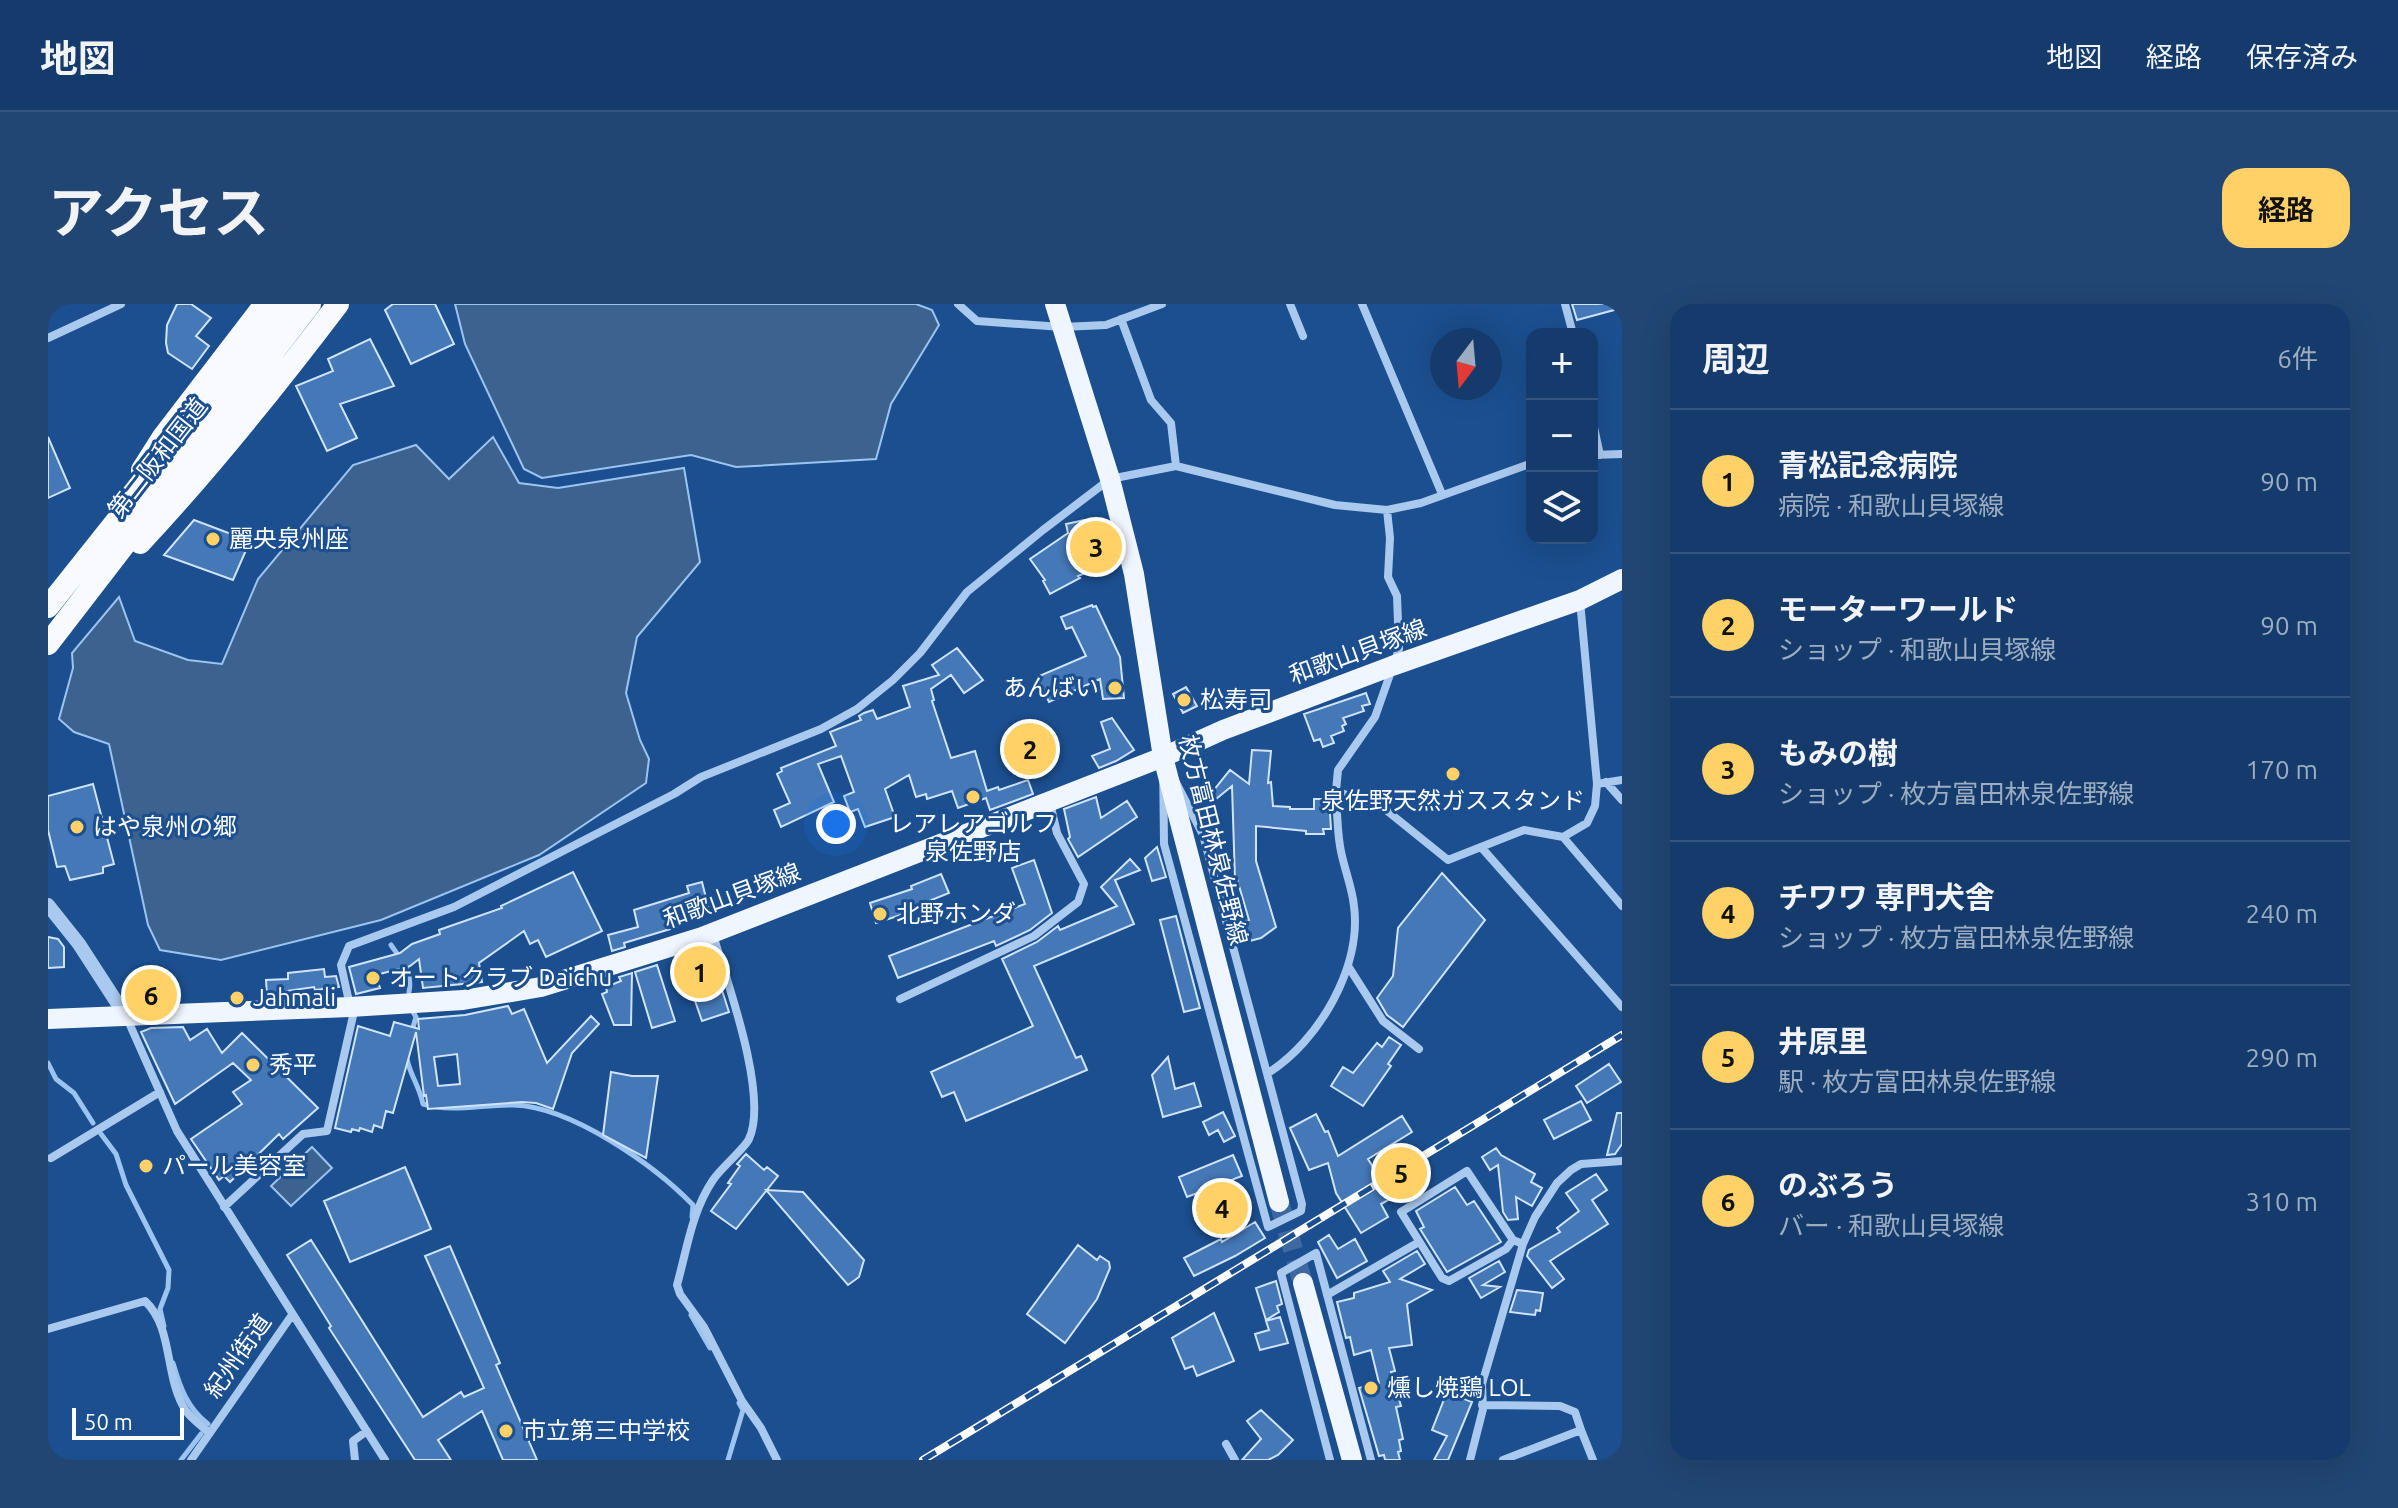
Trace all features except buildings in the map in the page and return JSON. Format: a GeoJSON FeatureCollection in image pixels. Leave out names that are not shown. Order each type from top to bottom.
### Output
{"type":"FeatureCollection","features":[{"type":"Feature","properties":{"kind":"highway"},"geometry":{"type":"LineString","coordinates":[[90,556],[163,437],[265,304]]}},
{"type":"Feature","properties":{"kind":"highway","name":"第二阪和国道"},"geometry":{"type":"LineString","coordinates":[[48,607],[289,304]]}},
{"type":"Feature","properties":{"kind":"highway","name":"第二阪和国道"},"geometry":{"type":"LineString","coordinates":[[48,644],[310,304]]}},
{"type":"Feature","properties":{"kind":"highway"},"geometry":{"type":"LineString","coordinates":[[100,578],[139,544],[193,486],[338,304]]}},
{"type":"Feature","properties":{"kind":"main road","name":"枚方富田林泉佐野線"},"geometry":{"type":"LineString","coordinates":[[1055,304],[1110,479],[1134,574],[1163,757],[1279,1202]]}},
{"type":"Feature","properties":{"kind":"main road","name":"和歌山貝塚線"},"geometry":{"type":"LineString","coordinates":[[48,1019],[463,1000],[541,987],[713,933],[1163,757],[1223,730],[1580,600],[1622,579]]}},
{"type":"Feature","properties":{"kind":"main road"},"geometry":{"type":"LineString","coordinates":[[1303,1283],[1352,1460]]}},
{"type":"Feature","properties":{"kind":"street"},"geometry":{"type":"LineString","coordinates":[[48,338],[121,304]]}},
{"type":"Feature","properties":{"kind":"street"},"geometry":{"type":"LineString","coordinates":[[958,304],[977,321],[1062,327],[1106,325],[1162,304]]}},
{"type":"Feature","properties":{"kind":"street"},"geometry":{"type":"LineString","coordinates":[[1290,304],[1303,336]]}},
{"type":"Feature","properties":{"kind":"street"},"geometry":{"type":"LineString","coordinates":[[1362,304],[1442,494]]}},
{"type":"Feature","properties":{"kind":"street"},"geometry":{"type":"LineString","coordinates":[[1565,304],[1571,328]]}},
{"type":"Feature","properties":{"kind":"street"},"geometry":{"type":"LineString","coordinates":[[1121,319],[1151,400],[1171,423],[1176,466]]}},
{"type":"Feature","properties":{"kind":"street"},"geometry":{"type":"LineString","coordinates":[[1598,455],[1622,454]]}},
{"type":"Feature","properties":{"kind":"street"},"geometry":{"type":"LineString","coordinates":[[224,1207],[303,1134],[327,1131],[352,1007],[341,965],[349,946],[454,907],[674,794],[701,777],[821,729],[857,709],[920,653],[967,592],[1110,479],[1176,466],[1335,505],[1387,510],[1421,503],[1526,465]]}},
{"type":"Feature","properties":{"kind":"street"},"geometry":{"type":"LineString","coordinates":[[1268,1073],[1278,1067],[1331,1005],[1348,966],[1355,932],[1354,907],[1340,847],[1336,791],[1338,770],[1375,717],[1399,649],[1397,596],[1388,577],[1390,538],[1387,510]]}},
{"type":"Feature","properties":{"kind":"street"},"geometry":{"type":"LineString","coordinates":[[1563,837],[1587,823],[1602,783],[1580,600]]}},
{"type":"Feature","properties":{"kind":"street"},"geometry":{"type":"LineString","coordinates":[[1163,757],[1203,835],[1302,1204],[1301,1211],[1268,1227],[1164,844],[1163,757]]}},
{"type":"Feature","properties":{"kind":"street"},"geometry":{"type":"LineString","coordinates":[[1602,783],[1622,780]]}},
{"type":"Feature","properties":{"kind":"street"},"geometry":{"type":"LineString","coordinates":[[1602,783],[1622,800]]}},
{"type":"Feature","properties":{"kind":"street"},"geometry":{"type":"LineString","coordinates":[[1336,791],[1386,810],[1448,860],[1524,830],[1563,837],[1622,906]]}},
{"type":"Feature","properties":{"kind":"street"},"geometry":{"type":"LineString","coordinates":[[900,999],[1034,936],[1078,902],[1084,884],[1057,833],[1049,802]]}},
{"type":"Feature","properties":{"kind":"street"},"geometry":{"type":"LineString","coordinates":[[1481,847],[1622,1007]]}},
{"type":"Feature","properties":{"kind":"street"},"geometry":{"type":"LineString","coordinates":[[48,905],[79,944],[125,1015],[177,1131],[385,1460]]}},
{"type":"Feature","properties":{"kind":"street"},"geometry":{"type":"LineString","coordinates":[[713,933],[743,1039],[754,1100],[754,1122],[749,1142],[730,1158],[699,1201],[677,1285],[704,1327],[777,1460]]}},
{"type":"Feature","properties":{"kind":"street"},"geometry":{"type":"LineString","coordinates":[[1348,966],[1383,1021],[1419,1049]]}},
{"type":"Feature","properties":{"kind":"street"},"geometry":{"type":"LineString","coordinates":[[51,1158],[160,1092]]}},
{"type":"Feature","properties":{"kind":"street"},"geometry":{"type":"LineString","coordinates":[[1470,1460],[1482,1405],[1482,1384],[1518,1242],[1557,1183],[1571,1170],[1581,1164],[1622,1161]]}},
{"type":"Feature","properties":{"kind":"street"},"geometry":{"type":"LineString","coordinates":[[1467,1171],[1518,1242],[1449,1281],[1442,1278],[1401,1212],[1467,1171]]}},
{"type":"Feature","properties":{"kind":"street"},"geometry":{"type":"LineString","coordinates":[[1327,1295],[1419,1242]]}},
{"type":"Feature","properties":{"kind":"street"},"geometry":{"type":"LineString","coordinates":[[1330,1460],[1281,1273],[1316,1253],[1371,1460]]}},
{"type":"Feature","properties":{"kind":"street"},"geometry":{"type":"LineString","coordinates":[[48,1329],[145,1301],[157,1312],[175,1384],[187,1411],[209,1433]]}},
{"type":"Feature","properties":{"kind":"street","name":"紀州街道"},"geometry":{"type":"LineString","coordinates":[[191,1460],[292,1315]]}},
{"type":"Feature","properties":{"kind":"street"},"geometry":{"type":"LineString","coordinates":[[1482,1405],[1560,1406],[1575,1412],[1593,1460]]}},
{"type":"Feature","properties":{"kind":"street"},"geometry":{"type":"LineString","coordinates":[[1503,1460],[1581,1430]]}},
{"type":"Feature","properties":{"kind":"street"},"geometry":{"type":"LineString","coordinates":[[355,1460],[353,1441],[367,1431]]}},
{"type":"Feature","properties":{"kind":"street"},"geometry":{"type":"LineString","coordinates":[[1226,1444],[1235,1460]]}},
{"type":"Feature","properties":{"kind":"water"},"geometry":{"type":"Polygon","coordinates":[[[455,304],[916,304],[932,310],[939,325],[891,404],[876,459],[736,467],[691,455],[542,478],[524,469],[465,344],[455,304]]]}},
{"type":"Feature","properties":{"kind":"water"},"geometry":{"type":"Polygon","coordinates":[[[493,437],[519,483],[558,488],[684,468],[700,562],[637,637],[626,693],[649,759],[646,783],[539,855],[381,920],[221,960],[160,950],[148,925],[109,744],[74,732],[59,719],[73,668],[72,653],[119,597],[135,641],[188,660],[222,664],[258,579],[353,465],[416,445],[449,479],[493,437]]]}},
{"type":"Feature","properties":{"kind":"water"},"geometry":{"type":"Polygon","coordinates":[[[312,1147],[332,1168],[291,1206],[271,1186],[312,1147]]]}},
{"type":"Feature","properties":{"kind":"waterway"},"geometry":{"type":"LineString","coordinates":[[391,945],[408,973],[409,992]]}},
{"type":"Feature","properties":{"kind":"waterway"},"geometry":{"type":"LineString","coordinates":[[411,1034],[416,1017],[413,1012]]}},
{"type":"Feature","properties":{"kind":"waterway"},"geometry":{"type":"LineString","coordinates":[[407,1059],[423,1104],[457,1108],[514,1105],[561,1116],[635,1156],[693,1205],[692,1217]]}},
{"type":"Feature","properties":{"kind":"waterway"},"geometry":{"type":"LineString","coordinates":[[48,1063],[56,1079],[74,1093],[93,1123]]}},
{"type":"Feature","properties":{"kind":"waterway"},"geometry":{"type":"LineString","coordinates":[[101,1134],[116,1154],[126,1185],[169,1270],[168,1288],[160,1309],[164,1326]]}},
{"type":"Feature","properties":{"kind":"waterway"},"geometry":{"type":"LineString","coordinates":[[691,1315],[710,1348]]}},
{"type":"Feature","properties":{"kind":"waterway"},"geometry":{"type":"LineString","coordinates":[[173,1363],[190,1404],[208,1424]]}},
{"type":"Feature","properties":{"kind":"waterway"},"geometry":{"type":"LineString","coordinates":[[728,1460],[743,1410],[739,1403]]}},
{"type":"Feature","properties":{"kind":"waterway"},"geometry":{"type":"LineString","coordinates":[[181,1460],[201,1434]]}},
{"type":"Feature","properties":{"kind":"tunnel"},"geometry":{"type":"LineString","coordinates":[[1279,1202],[1303,1283]]}},
{"type":"Feature","properties":{"kind":"railway"},"geometry":{"type":"LineString","coordinates":[[923,1460],[1622,1035]]}},
{"type":"Feature","properties":{"kind":"place","name":"麗央泉州座"},"geometry":{"type":"Point","coordinates":[213,539]}},
{"type":"Feature","properties":{"kind":"place","name":"もみの樹"},"geometry":{"type":"Point","coordinates":[1096,547]}},
{"type":"Feature","properties":{"kind":"place","name":"あんばい"},"geometry":{"type":"Point","coordinates":[1115,688]}},
{"type":"Feature","properties":{"kind":"place","name":"松寿司"},"geometry":{"type":"Point","coordinates":[1184,700]}},
{"type":"Feature","properties":{"kind":"place","name":"モーターワールド"},"geometry":{"type":"Point","coordinates":[1030,749]}},
{"type":"Feature","properties":{"kind":"place","name":"泉佐野天然ガススタンド"},"geometry":{"type":"Point","coordinates":[1453,774]}},
{"type":"Feature","properties":{"kind":"place","name":"レアレアゴルフ 泉佐野店"},"geometry":{"type":"Point","coordinates":[973,797]}},
{"type":"Feature","properties":{"kind":"place","name":"はや泉州の郷"},"geometry":{"type":"Point","coordinates":[77,827]}},
{"type":"Feature","properties":{"kind":"place","name":"北野ホンダ"},"geometry":{"type":"Point","coordinates":[880,914]}},
{"type":"Feature","properties":{"kind":"place","name":"青松記念病院"},"geometry":{"type":"Point","coordinates":[700,972]}},
{"type":"Feature","properties":{"kind":"place","name":"オートクラブ Daichu"},"geometry":{"type":"Point","coordinates":[373,978]}},
{"type":"Feature","properties":{"kind":"place","name":"のぶろう"},"geometry":{"type":"Point","coordinates":[151,995]}},
{"type":"Feature","properties":{"kind":"place","name":"Jahmali"},"geometry":{"type":"Point","coordinates":[237,998]}},
{"type":"Feature","properties":{"kind":"place","name":"秀平"},"geometry":{"type":"Point","coordinates":[253,1065]}},
{"type":"Feature","properties":{"kind":"place","name":"パール美容室"},"geometry":{"type":"Point","coordinates":[146,1166]}},
{"type":"Feature","properties":{"kind":"place","name":"井原里"},"geometry":{"type":"Point","coordinates":[1401,1173]}},
{"type":"Feature","properties":{"kind":"place","name":"チワワ 専門犬舎"},"geometry":{"type":"Point","coordinates":[1222,1208]}},
{"type":"Feature","properties":{"kind":"place","name":"燻し焼鶏 LOL"},"geometry":{"type":"Point","coordinates":[1371,1388]}},
{"type":"Feature","properties":{"kind":"place","name":"市立第三中学校"},"geometry":{"type":"Point","coordinates":[506,1431]}}]}
